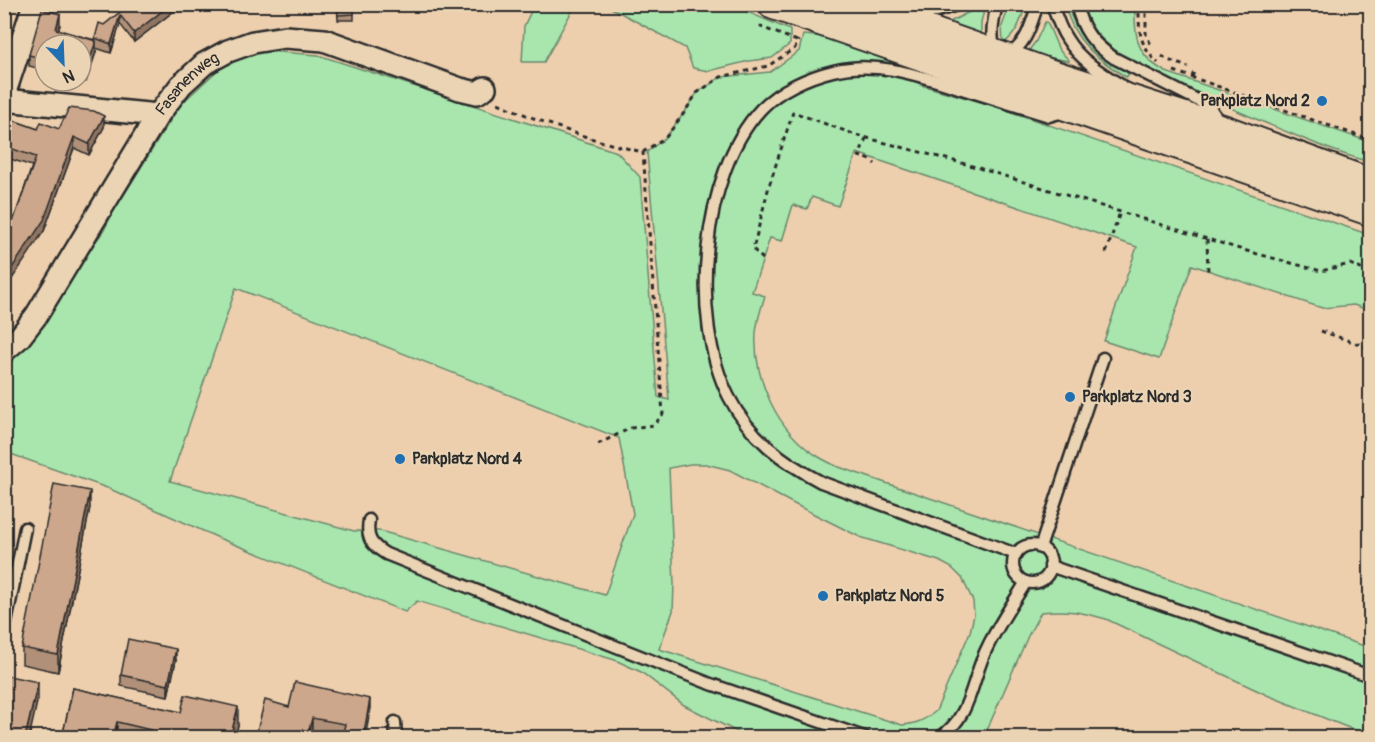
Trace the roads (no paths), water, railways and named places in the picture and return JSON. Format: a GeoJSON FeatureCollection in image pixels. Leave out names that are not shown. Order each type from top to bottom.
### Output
{"type":"FeatureCollection","features":[{"type":"Feature","properties":{"kind":"main road"},"geometry":{"type":"LineString","coordinates":[[862,9],[988,62],[1025,91],[1371,210]]}},
{"type":"Feature","properties":{"kind":"main road"},"geometry":{"type":"LineString","coordinates":[[769,16],[988,62],[1140,104],[1225,131],[1371,184]]}},
{"type":"Feature","properties":{"kind":"street"},"geometry":{"type":"LineString","coordinates":[[4,95],[34,4]]}},
{"type":"Feature","properties":{"kind":"street","name":"Fasanenweg"},"geometry":{"type":"LineString","coordinates":[[4,351],[36,316],[158,115],[181,85],[204,64],[228,51],[253,42],[285,37],[324,40],[460,89],[481,90]]}},
{"type":"Feature","properties":{"kind":"street"},"geometry":{"type":"LineString","coordinates":[[4,100],[158,115]]}},
{"type":"Feature","properties":{"kind":"lane"},"geometry":{"type":"LineString","coordinates":[[862,9],[909,15],[934,12],[960,4]]}},
{"type":"Feature","properties":{"kind":"lane"},"geometry":{"type":"LineString","coordinates":[[988,62],[993,43],[992,26],[997,4]]}},
{"type":"Feature","properties":{"kind":"lane"},"geometry":{"type":"LineString","coordinates":[[988,62],[1013,52],[1023,42],[1038,4]]}},
{"type":"Feature","properties":{"kind":"lane"},"geometry":{"type":"LineString","coordinates":[[1052,4],[1068,42],[1093,66],[1128,90],[1140,104]]}},
{"type":"Feature","properties":{"kind":"lane"},"geometry":{"type":"LineString","coordinates":[[1076,4],[1082,24],[1102,50],[1209,106],[1225,131]]}},
{"type":"Feature","properties":{"kind":"lane"},"geometry":{"type":"LineString","coordinates":[[988,62],[1025,91]]}},
{"type":"Feature","properties":{"kind":"lane"},"geometry":{"type":"LineString","coordinates":[[1016,554],[821,482],[778,456],[758,438],[729,398],[717,370],[708,330],[705,291],[708,243],[712,215],[733,148],[763,107],[797,83],[810,77],[835,70],[882,69],[930,79],[1049,116],[1075,109]]}},
{"type":"Feature","properties":{"kind":"lane"},"geometry":{"type":"LineString","coordinates":[[1040,548],[1103,358]]}},
{"type":"Feature","properties":{"kind":"lane"},"geometry":{"type":"LineString","coordinates":[[369,520],[368,531],[376,548],[394,557],[708,683],[867,738]]}},
{"type":"Feature","properties":{"kind":"lane"},"geometry":{"type":"LineString","coordinates":[[4,633],[25,528]]}},
{"type":"Feature","properties":{"kind":"lane"},"geometry":{"type":"LineString","coordinates":[[1029,546],[1040,548],[1048,554],[1050,561],[1047,575],[1035,583],[1026,582],[1016,574],[1013,560],[1022,548],[1029,546]]}},
{"type":"Feature","properties":{"kind":"lane"},"geometry":{"type":"LineString","coordinates":[[1050,566],[1371,676]]}},
{"type":"Feature","properties":{"kind":"lane"},"geometry":{"type":"LineString","coordinates":[[939,738],[955,726],[964,712],[987,648],[1026,582]]}},
{"type":"Feature","properties":{"kind":"lane"},"geometry":{"type":"LineString","coordinates":[[396,722],[396,738]]}},
{"type":"Feature","properties":{"kind":"place","name":"Parkplatz Nord 2"},"geometry":{"type":"Point","coordinates":[1322,101]}},
{"type":"Feature","properties":{"kind":"place","name":"Parkplatz Nord 3"},"geometry":{"type":"Point","coordinates":[1070,397]}},
{"type":"Feature","properties":{"kind":"place","name":"Parkplatz Nord 4"},"geometry":{"type":"Point","coordinates":[400,459]}},
{"type":"Feature","properties":{"kind":"place","name":"Parkplatz Nord 5"},"geometry":{"type":"Point","coordinates":[823,596]}}]}
